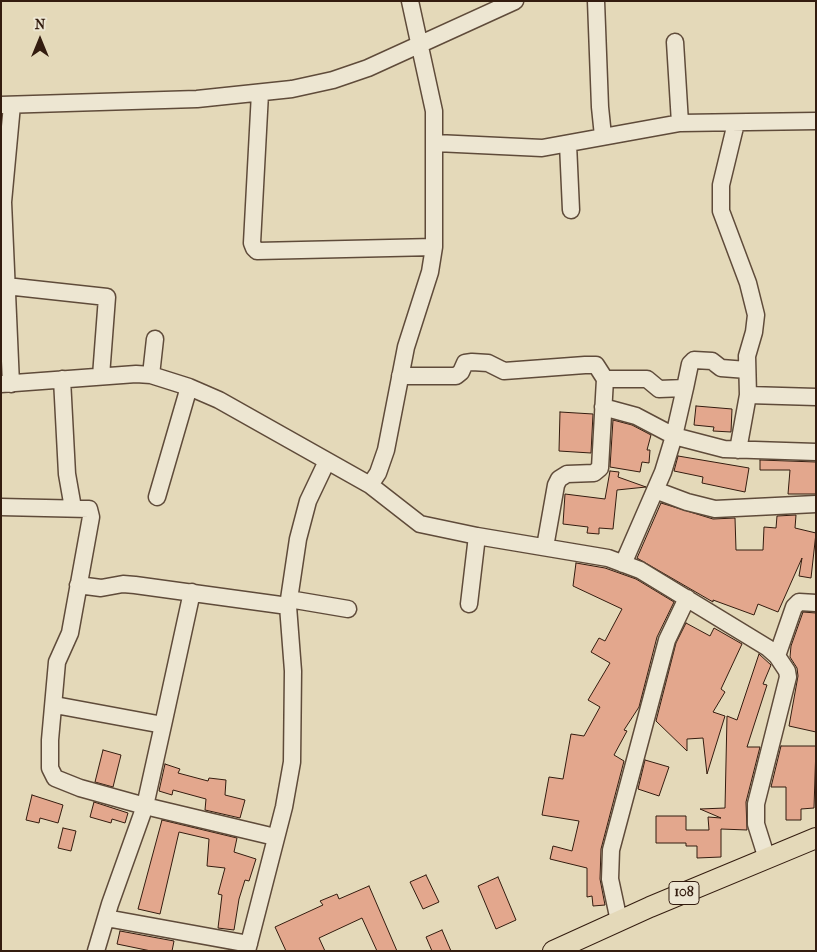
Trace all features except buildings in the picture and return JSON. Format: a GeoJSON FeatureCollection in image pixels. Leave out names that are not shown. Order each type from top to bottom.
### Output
{"type":"FeatureCollection","features":[{"type":"Feature","properties":{"kind":"main road","name":"108"},"geometry":{"type":"LineString","coordinates":[[553,951],[816,838]]}},
{"type":"Feature","properties":{"kind":"street"},"geometry":{"type":"LineString","coordinates":[[370,485],[378,473],[386,450],[406,347],[430,272],[434,247],[436,143],[434,111],[410,1]]}},
{"type":"Feature","properties":{"kind":"street"},"geometry":{"type":"LineString","coordinates":[[515,1],[421,46],[333,80],[260,93],[169,100],[6,105],[3,202],[6,286],[6,384],[101,376],[151,375],[189,387],[219,400],[370,485],[420,524],[477,536],[608,558],[640,570],[768,648],[777,656],[787,671],[787,687],[765,764],[756,804],[756,824],[767,859]]}},
{"type":"Feature","properties":{"kind":"street"},"geometry":{"type":"LineString","coordinates":[[596,1],[600,107],[604,136]]}},
{"type":"Feature","properties":{"kind":"street"},"geometry":{"type":"LineString","coordinates":[[675,42],[680,123]]}},
{"type":"Feature","properties":{"kind":"street"},"geometry":{"type":"LineString","coordinates":[[260,93],[252,243],[257,251],[434,247]]}},
{"type":"Feature","properties":{"kind":"street"},"geometry":{"type":"LineString","coordinates":[[436,143],[524,148],[568,144],[680,123],[816,121]]}},
{"type":"Feature","properties":{"kind":"street"},"geometry":{"type":"LineString","coordinates":[[736,123],[722,185],[722,211],[748,283],[756,315],[754,332],[747,356],[748,395],[738,450]]}},
{"type":"Feature","properties":{"kind":"street"},"geometry":{"type":"LineString","coordinates":[[568,144],[571,210]]}},
{"type":"Feature","properties":{"kind":"street"},"geometry":{"type":"LineString","coordinates":[[6,286],[106,296],[101,376]]}},
{"type":"Feature","properties":{"kind":"street"},"geometry":{"type":"LineString","coordinates":[[151,375],[155,339]]}},
{"type":"Feature","properties":{"kind":"street"},"geometry":{"type":"LineString","coordinates":[[623,564],[655,490],[674,436],[690,364],[694,360],[712,361],[721,368],[748,370]]}},
{"type":"Feature","properties":{"kind":"street"},"geometry":{"type":"LineString","coordinates":[[400,376],[456,376],[461,372],[466,363],[472,362],[488,363],[504,371],[596,365],[605,379],[598,472],[566,474],[560,479],[556,485],[545,546]]}},
{"type":"Feature","properties":{"kind":"street"},"geometry":{"type":"LineString","coordinates":[[62,379],[67,474],[72,508]]}},
{"type":"Feature","properties":{"kind":"street"},"geometry":{"type":"LineString","coordinates":[[605,379],[647,379],[659,389],[685,388]]}},
{"type":"Feature","properties":{"kind":"street"},"geometry":{"type":"LineString","coordinates":[[157,497],[189,387]]}},
{"type":"Feature","properties":{"kind":"street"},"geometry":{"type":"LineString","coordinates":[[748,395],[816,397]]}},
{"type":"Feature","properties":{"kind":"street"},"geometry":{"type":"LineString","coordinates":[[603,407],[636,416],[674,436],[712,447],[738,450],[816,452]]}},
{"type":"Feature","properties":{"kind":"street"},"geometry":{"type":"LineString","coordinates":[[106,918],[248,947],[284,807],[292,762],[293,671],[289,602],[298,539],[308,501],[327,461]]}},
{"type":"Feature","properties":{"kind":"street"},"geometry":{"type":"LineString","coordinates":[[655,490],[687,502],[715,509],[816,504]]}},
{"type":"Feature","properties":{"kind":"street"},"geometry":{"type":"LineString","coordinates":[[1,507],[89,509],[92,517],[70,633],[57,662],[50,768],[54,778],[145,806],[275,837]]}},
{"type":"Feature","properties":{"kind":"street"},"geometry":{"type":"LineString","coordinates":[[469,604],[477,536]]}},
{"type":"Feature","properties":{"kind":"street"},"geometry":{"type":"LineString","coordinates":[[78,585],[101,588],[123,584],[135,585],[348,609]]}},
{"type":"Feature","properties":{"kind":"street"},"geometry":{"type":"LineString","coordinates":[[96,951],[145,806],[192,592]]}},
{"type":"Feature","properties":{"kind":"street"},"geometry":{"type":"LineString","coordinates":[[620,921],[610,879],[611,850],[667,640],[687,598]]}},
{"type":"Feature","properties":{"kind":"street"},"geometry":{"type":"LineString","coordinates":[[777,656],[794,606],[800,602],[816,603]]}},
{"type":"Feature","properties":{"kind":"street"},"geometry":{"type":"LineString","coordinates":[[54,705],[163,725]]}}]}
